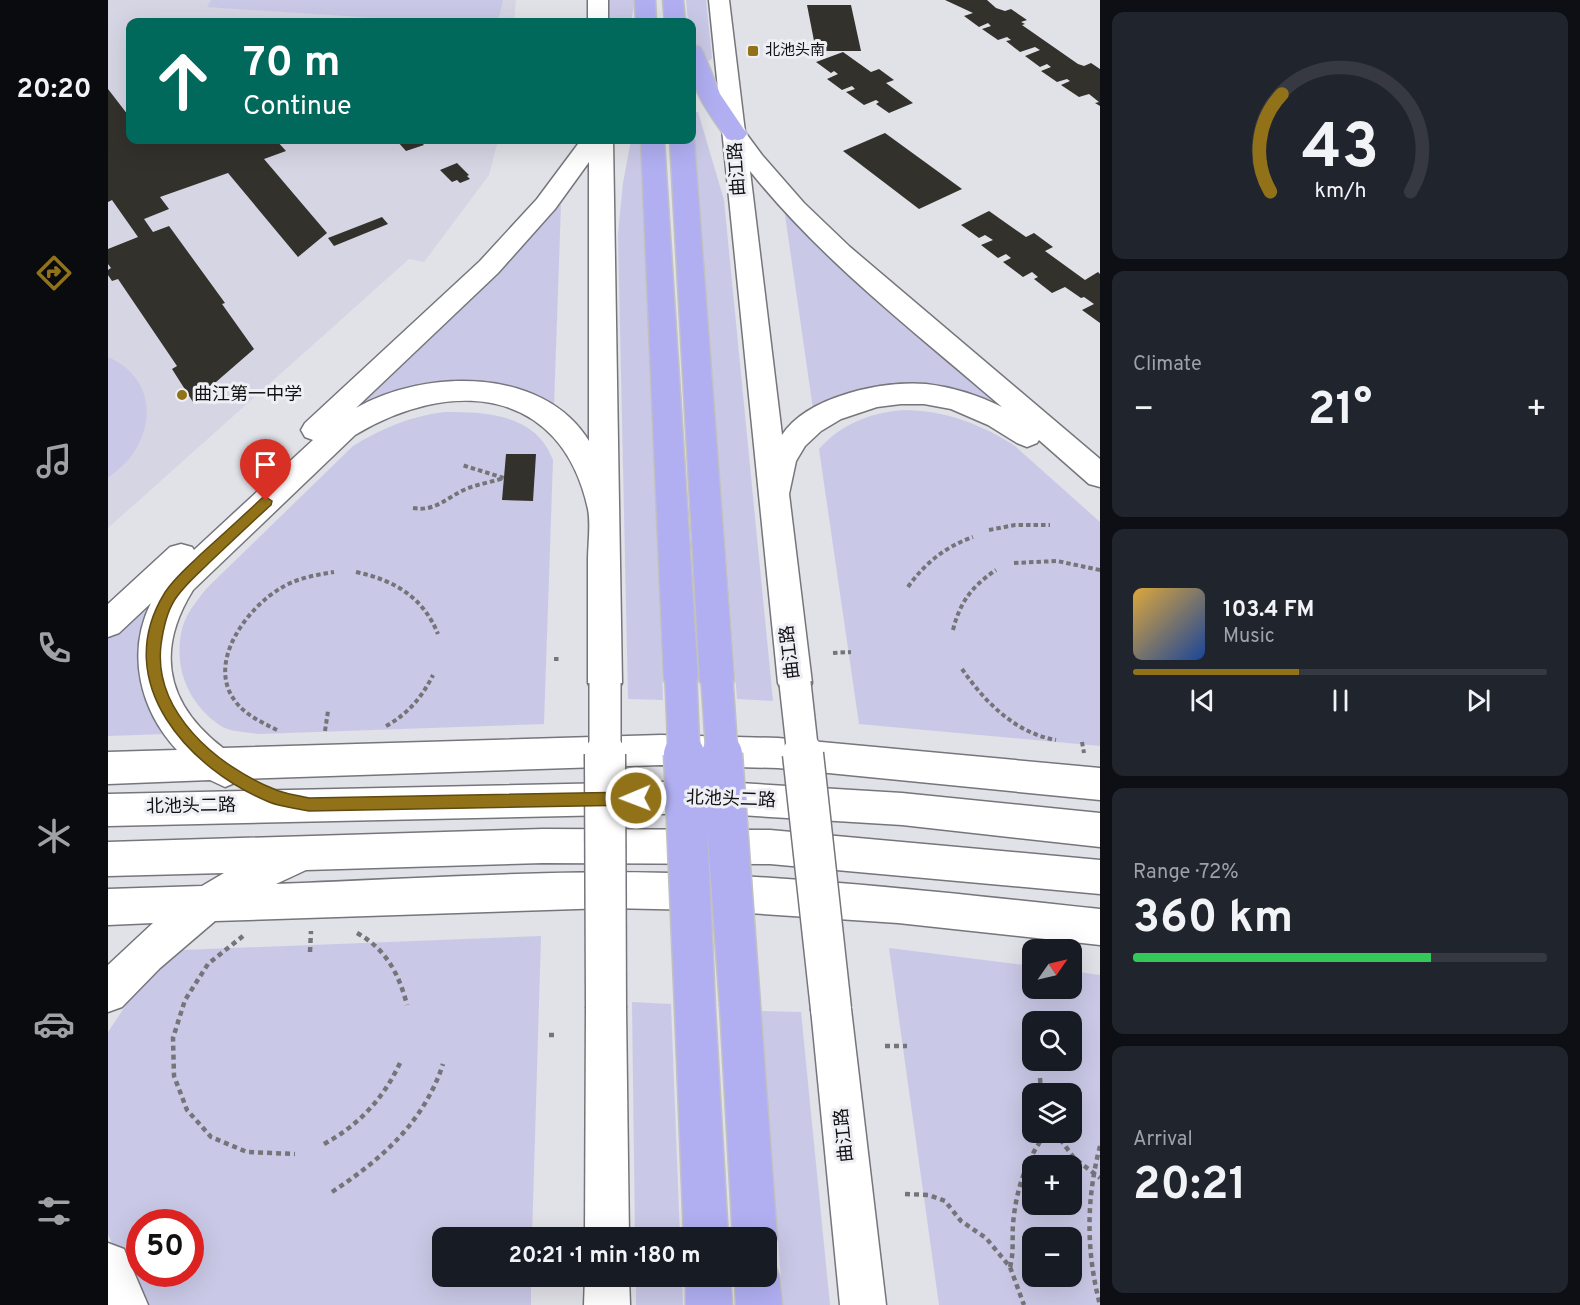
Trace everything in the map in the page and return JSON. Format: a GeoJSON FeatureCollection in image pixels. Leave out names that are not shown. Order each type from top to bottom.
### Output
{"type":"FeatureCollection","features":[{"type":"Feature","properties":{"kind":"highway"},"geometry":{"type":"LineString","coordinates":[[696,62],[709,94],[735,134]]}},
{"type":"Feature","properties":{"kind":"highway"},"geometry":{"type":"LineString","coordinates":[[652,144],[681,680],[705,1227]]}},
{"type":"Feature","properties":{"kind":"highway"},"geometry":{"type":"LineString","coordinates":[[682,144],[754,1227]]}},
{"type":"Feature","properties":{"kind":"highway"},"geometry":{"type":"LineString","coordinates":[[708,1287],[709,1305]]}},
{"type":"Feature","properties":{"kind":"highway"},"geometry":{"type":"LineString","coordinates":[[758,1287],[759,1305]]}},
{"type":"Feature","properties":{"kind":"main road"},"geometry":{"type":"LineString","coordinates":[[598,0],[598,18]]}},
{"type":"Feature","properties":{"kind":"main road","name":"曲江路"},"geometry":{"type":"LineString","coordinates":[[719,0],[863,1305]]}},
{"type":"Feature","properties":{"kind":"main road"},"geometry":{"type":"LineString","coordinates":[[735,134],[749,156],[828,241],[1100,476]]}},
{"type":"Feature","properties":{"kind":"main road"},"geometry":{"type":"LineString","coordinates":[[108,624],[489,267],[546,204],[590,144]]}},
{"type":"Feature","properties":{"kind":"main road"},"geometry":{"type":"LineString","coordinates":[[601,144],[606,1227]]}},
{"type":"Feature","properties":{"kind":"main road"},"geometry":{"type":"LineString","coordinates":[[309,805],[273,796],[234,777],[192,742],[162,699],[154,678],[153,656],[161,614],[169,597],[182,581],[346,428],[381,408],[415,396],[473,390],[507,396],[539,410],[568,433],[586,463],[604,511]]}},
{"type":"Feature","properties":{"kind":"main road"},"geometry":{"type":"LineString","coordinates":[[775,514],[778,477],[783,456],[803,432],[828,414],[844,406],[863,399],[904,393],[944,397],[991,412],[1029,437],[1100,500]]}},
{"type":"Feature","properties":{"kind":"main road"},"geometry":{"type":"LineString","coordinates":[[108,768],[544,752],[661,750],[778,753],[1100,784]]}},
{"type":"Feature","properties":{"kind":"main road","name":"北池头二路"},"geometry":{"type":"LineString","coordinates":[[108,810],[707,797],[902,809],[1100,830]]}},
{"type":"Feature","properties":{"kind":"main road"},"geometry":{"type":"LineString","coordinates":[[108,859],[543,846],[770,847],[1100,877]]}},
{"type":"Feature","properties":{"kind":"main road"},"geometry":{"type":"LineString","coordinates":[[108,993],[171,933],[207,904],[253,876],[283,862],[319,852]]}},
{"type":"Feature","properties":{"kind":"main road"},"geometry":{"type":"LineString","coordinates":[[108,907],[620,890],[702,892],[898,905],[1100,927]]}},
{"type":"Feature","properties":{"kind":"main road"},"geometry":{"type":"LineString","coordinates":[[108,1265],[125,1305]]}},
{"type":"Feature","properties":{"kind":"path"},"geometry":{"type":"LineString","coordinates":[[413,508],[433,509],[467,488],[504,478],[462,465]]}},
{"type":"Feature","properties":{"kind":"path"},"geometry":{"type":"LineString","coordinates":[[989,530],[1022,524],[1050,525]]}},
{"type":"Feature","properties":{"kind":"path"},"geometry":{"type":"LineString","coordinates":[[908,587],[916,575],[936,555],[949,546],[973,537]]}},
{"type":"Feature","properties":{"kind":"path"},"geometry":{"type":"LineString","coordinates":[[1014,563],[1048,559],[1086,565],[1100,570]]}},
{"type":"Feature","properties":{"kind":"path"},"geometry":{"type":"LineString","coordinates":[[953,630],[965,596],[996,570]]}},
{"type":"Feature","properties":{"kind":"path"},"geometry":{"type":"LineString","coordinates":[[281,732],[249,716],[236,703],[227,689],[224,675],[229,648],[247,619],[270,596],[284,586],[301,579],[334,572]]}},
{"type":"Feature","properties":{"kind":"path"},"geometry":{"type":"LineString","coordinates":[[356,572],[384,578],[410,593],[425,610],[438,634]]}},
{"type":"Feature","properties":{"kind":"path"},"geometry":{"type":"LineString","coordinates":[[832,652],[851,652]]}},
{"type":"Feature","properties":{"kind":"path"},"geometry":{"type":"LineString","coordinates":[[554,659],[561,659]]}},
{"type":"Feature","properties":{"kind":"path"},"geometry":{"type":"LineString","coordinates":[[962,669],[971,683],[999,712],[1033,733],[1056,740]]}},
{"type":"Feature","properties":{"kind":"path"},"geometry":{"type":"LineString","coordinates":[[382,728],[397,721],[410,710],[421,698],[433,675]]}},
{"type":"Feature","properties":{"kind":"path"},"geometry":{"type":"LineString","coordinates":[[324,737],[328,711]]}},
{"type":"Feature","properties":{"kind":"path"},"geometry":{"type":"LineString","coordinates":[[348,928],[366,937],[390,961],[407,1005]]}},
{"type":"Feature","properties":{"kind":"path"},"geometry":{"type":"LineString","coordinates":[[310,952],[311,930]]}},
{"type":"Feature","properties":{"kind":"path"},"geometry":{"type":"LineString","coordinates":[[249,933],[231,943],[203,969],[182,1002],[172,1039],[173,1077],[189,1113],[203,1130],[217,1140],[235,1149],[254,1154],[276,1156],[295,1154]]}},
{"type":"Feature","properties":{"kind":"path"},"geometry":{"type":"LineString","coordinates":[[885,1046],[907,1046]]}},
{"type":"Feature","properties":{"kind":"path"},"geometry":{"type":"LineString","coordinates":[[324,1144],[356,1124],[373,1108],[386,1091],[400,1063]]}},
{"type":"Feature","properties":{"kind":"path"},"geometry":{"type":"LineString","coordinates":[[332,1192],[393,1145],[429,1102],[443,1064]]}},
{"type":"Feature","properties":{"kind":"path"},"geometry":{"type":"LineString","coordinates":[[1040,1078],[1040,1083]]}},
{"type":"Feature","properties":{"kind":"path"},"geometry":{"type":"LineString","coordinates":[[1010,1267],[1014,1258],[1012,1239],[1020,1180],[1040,1143]]}},
{"type":"Feature","properties":{"kind":"path"},"geometry":{"type":"LineString","coordinates":[[1062,1143],[1070,1154],[1100,1178]]}},
{"type":"Feature","properties":{"kind":"path"},"geometry":{"type":"LineString","coordinates":[[1100,1146],[1093,1174],[1087,1220],[1088,1251],[1100,1305]]}},
{"type":"Feature","properties":{"kind":"path"},"geometry":{"type":"LineString","coordinates":[[905,1194],[929,1195],[945,1201],[962,1221],[986,1238],[1010,1267],[1024,1305]]}},
{"type":"Feature","properties":{"kind":"shaded area","name":"曲江第一中学"},"geometry":{"type":"Polygon","coordinates":[[[108,0],[516,0],[514,18],[126,18],[126,144],[497,144],[489,175],[424,262],[409,259],[108,528],[108,0]]]}},
{"type":"Feature","properties":{"kind":"shaded area"},"geometry":{"type":"Polygon","coordinates":[[[211,0],[503,0],[499,18],[374,18],[207,7],[211,0]]]}},
{"type":"Feature","properties":{"kind":"shaded area"},"geometry":{"type":"Polygon","coordinates":[[[609,0],[635,0],[632,18],[609,18],[609,0]]]}},
{"type":"Feature","properties":{"kind":"shaded area"},"geometry":{"type":"Polygon","coordinates":[[[686,0],[706,0],[712,58],[709,61],[700,59],[696,46],[696,18],[688,18],[686,0]]]}},
{"type":"Feature","properties":{"kind":"shaded area"},"geometry":{"type":"Polygon","coordinates":[[[696,112],[698,112],[724,200],[773,701],[737,699],[694,144],[696,112]]]}},
{"type":"Feature","properties":{"kind":"shaded area"},"geometry":{"type":"Polygon","coordinates":[[[630,144],[644,144],[663,700],[628,699],[618,234],[623,183],[630,144]]]}},
{"type":"Feature","properties":{"kind":"shaded area"},"geometry":{"type":"Polygon","coordinates":[[[561,204],[554,406],[519,391],[347,414],[526,241],[561,204]]]}},
{"type":"Feature","properties":{"kind":"shaded area"},"geometry":{"type":"Polygon","coordinates":[[[784,208],[1005,404],[1000,408],[894,386],[871,387],[813,409],[784,208]]]}},
{"type":"Feature","properties":{"kind":"shaded area"},"geometry":{"type":"Polygon","coordinates":[[[108,357],[123,365],[142,388],[147,416],[138,445],[127,462],[108,478],[108,357]]]}},
{"type":"Feature","properties":{"kind":"shaded area"},"geometry":{"type":"Polygon","coordinates":[[[903,410],[933,413],[962,420],[1002,438],[1015,446],[1100,522],[1100,746],[859,724],[819,449],[837,433],[857,421],[903,410]]]}},
{"type":"Feature","properties":{"kind":"shaded area"},"geometry":{"type":"Polygon","coordinates":[[[445,412],[493,415],[522,425],[535,433],[553,460],[544,724],[258,734],[234,731],[221,726],[209,717],[192,696],[182,671],[180,643],[182,629],[196,603],[206,589],[353,446],[397,424],[420,416],[445,412]]]}},
{"type":"Feature","properties":{"kind":"shaded area"},"geometry":{"type":"Polygon","coordinates":[[[153,594],[165,734],[108,736],[108,636],[153,594]]]}},
{"type":"Feature","properties":{"kind":"shaded area"},"geometry":{"type":"Polygon","coordinates":[[[541,936],[532,1227],[432,1227],[432,1287],[531,1287],[531,1305],[139,1305],[131,1287],[204,1287],[204,1209],[126,1209],[126,1275],[108,1234],[108,1032],[132,996],[157,969],[182,950],[541,936]]]}},
{"type":"Feature","properties":{"kind":"shaded area"},"geometry":{"type":"Polygon","coordinates":[[[889,948],[1022,965],[1022,999],[1082,999],[1082,973],[1100,975],[1100,1305],[939,1305],[889,948]]]}},
{"type":"Feature","properties":{"kind":"shaded area"},"geometry":{"type":"Polygon","coordinates":[[[632,1002],[671,1004],[680,1227],[635,1227],[632,1002]]]}},
{"type":"Feature","properties":{"kind":"shaded area"},"geometry":{"type":"Polygon","coordinates":[[[760,1011],[801,1012],[830,1305],[783,1305],[760,1011]]]}},
{"type":"Feature","properties":{"kind":"shaded area"},"geometry":{"type":"Polygon","coordinates":[[[636,1287],[682,1287],[683,1305],[636,1305],[636,1287]]]}},
{"type":"Feature","properties":{"kind":"building"},"geometry":{"type":"Polygon","coordinates":[[[945,0],[987,0],[996,8],[1005,11],[1011,9],[1027,20],[1021,22],[1025,24],[1022,25],[1078,64],[1084,66],[1091,63],[1100,69],[1100,106],[1095,103],[1099,102],[1089,94],[1079,97],[1061,85],[1070,81],[1067,79],[1057,82],[1041,71],[1051,67],[1047,64],[1040,67],[1025,56],[1040,50],[1035,47],[1020,52],[1006,41],[1011,40],[1007,37],[998,40],[982,29],[991,26],[988,23],[979,27],[964,16],[973,13],[945,0]]]}},
{"type":"Feature","properties":{"kind":"building"},"geometry":{"type":"Polygon","coordinates":[[[807,5],[851,5],[861,51],[816,51],[807,5]]]}},
{"type":"Feature","properties":{"kind":"building"},"geometry":{"type":"Polygon","coordinates":[[[843,52],[871,72],[879,69],[894,80],[886,83],[913,103],[889,113],[876,104],[879,102],[876,100],[864,105],[846,92],[855,89],[852,86],[842,90],[827,79],[838,74],[834,71],[831,73],[816,62],[843,52]]]}},
{"type":"Feature","properties":{"kind":"building"},"geometry":{"type":"Polygon","coordinates":[[[108,89],[126,112],[126,144],[280,144],[286,151],[264,159],[327,233],[298,257],[228,173],[160,197],[169,209],[144,219],[153,232],[169,226],[225,303],[222,304],[254,349],[193,402],[172,369],[177,366],[118,279],[112,281],[108,275],[108,270],[111,268],[108,264],[108,249],[138,237],[112,200],[108,202],[108,89]]]}},
{"type":"Feature","properties":{"kind":"building"},"geometry":{"type":"Polygon","coordinates":[[[885,133],[962,189],[919,209],[843,151],[885,133]]]}},
{"type":"Feature","properties":{"kind":"building"},"geometry":{"type":"Polygon","coordinates":[[[400,144],[424,145],[406,151],[400,144]]]}},
{"type":"Feature","properties":{"kind":"building"},"geometry":{"type":"Polygon","coordinates":[[[457,163],[470,179],[460,183],[457,180],[452,182],[440,170],[457,163]]]}},
{"type":"Feature","properties":{"kind":"building"},"geometry":{"type":"Polygon","coordinates":[[[989,211],[1026,237],[1034,233],[1053,247],[1045,251],[1085,280],[1098,272],[1100,274],[1100,323],[1082,310],[1094,304],[1065,287],[1052,293],[1034,279],[1038,277],[1032,272],[1023,277],[1003,262],[1011,258],[1006,254],[998,258],[981,245],[993,240],[985,235],[979,238],[961,225],[989,211]]]}},
{"type":"Feature","properties":{"kind":"building"},"geometry":{"type":"Polygon","coordinates":[[[382,217],[388,224],[334,246],[328,238],[382,217]]]}},
{"type":"Feature","properties":{"kind":"building"},"geometry":{"type":"Polygon","coordinates":[[[506,454],[536,454],[533,501],[502,500],[506,454]]]}},
{"type":"Feature","properties":{"kind":"place","name":"北池头南"},"geometry":{"type":"Point","coordinates":[753,51]}},
{"type":"Feature","properties":{"kind":"place","name":"曲江第一中学"},"geometry":{"type":"Point","coordinates":[182,395]}},
{"type":"Feature","properties":{"kind":"route"},"geometry":{"type":"LineString","coordinates":[[266,501],[182,581],[169,597],[161,614],[156,635],[153,656],[154,678],[162,699],[192,742],[210,760],[234,777],[273,796],[288,802],[309,805],[636,798]]}}]}
